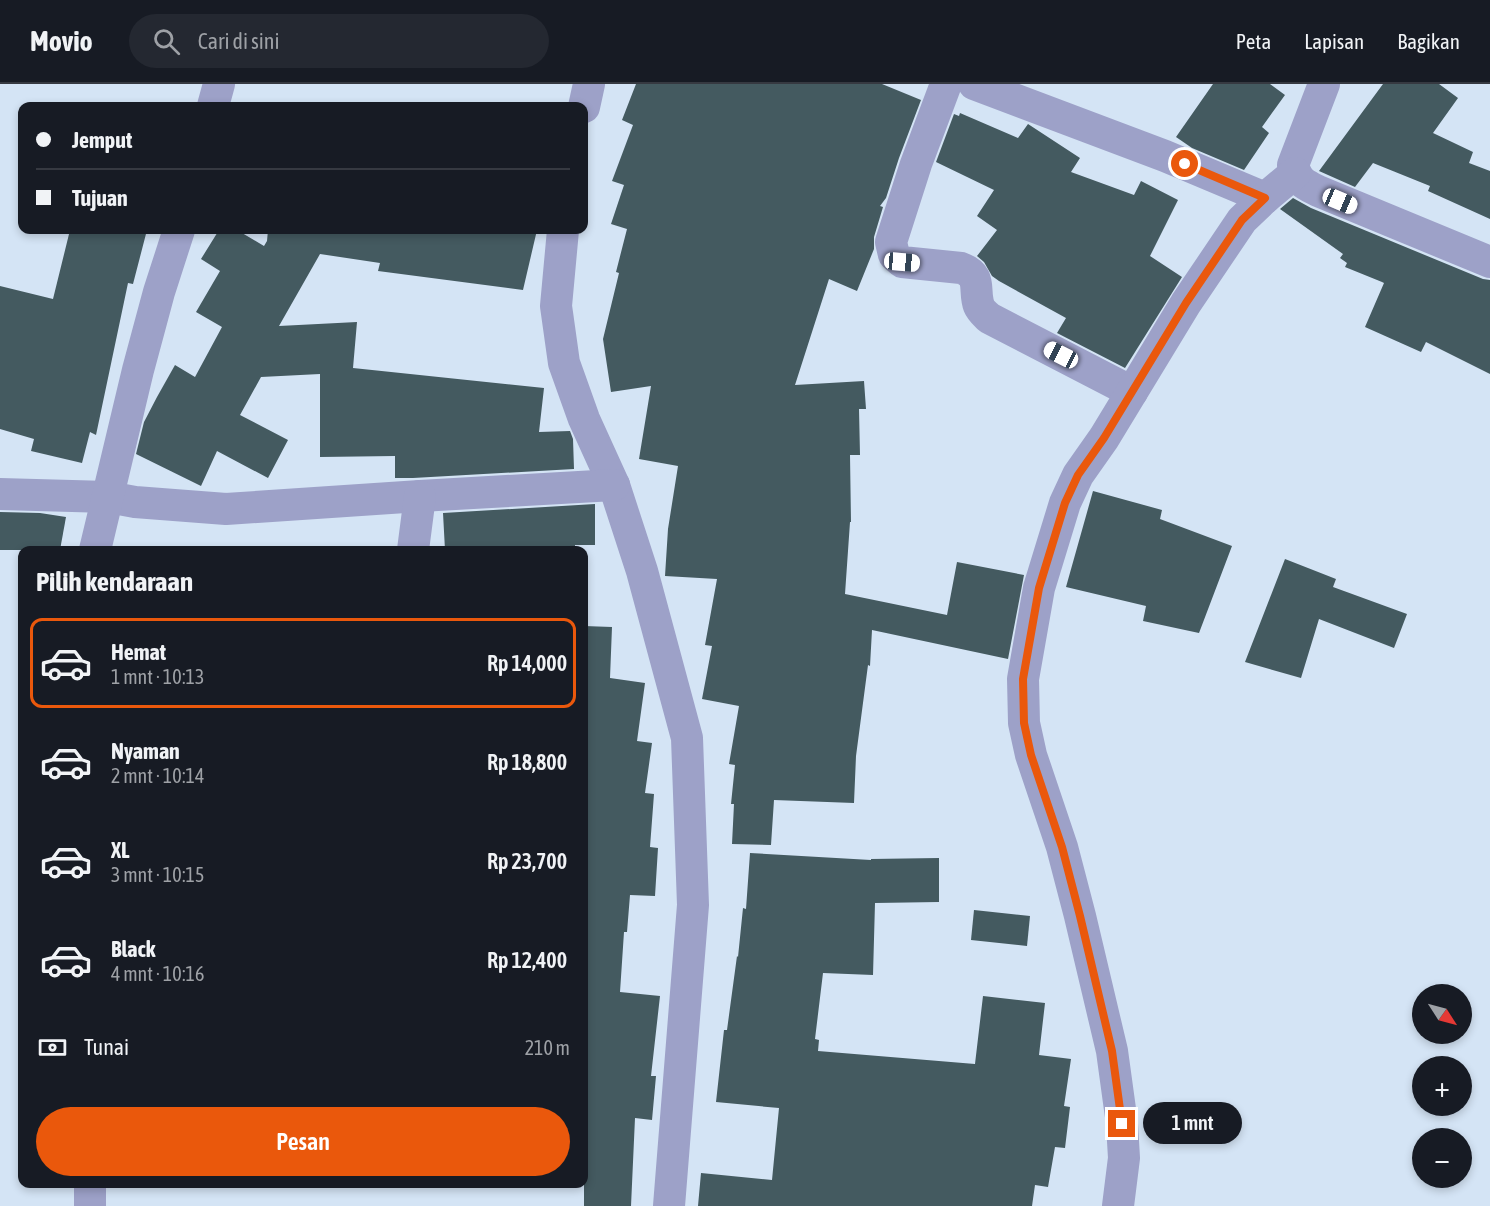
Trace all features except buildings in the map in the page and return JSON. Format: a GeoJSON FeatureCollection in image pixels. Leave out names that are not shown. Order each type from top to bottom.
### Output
{"type":"FeatureCollection","features":[{"type":"Feature","properties":{"kind":"street"},"geometry":{"type":"LineString","coordinates":[[214,102],[219,84]]}},
{"type":"Feature","properties":{"kind":"street"},"geometry":{"type":"LineString","coordinates":[[585,102],[589,84]]}},
{"type":"Feature","properties":{"kind":"street"},"geometry":{"type":"LineString","coordinates":[[946,84],[916,164],[891,242],[894,255],[902,262],[968,270],[975,278],[979,307],[989,318],[1132,392]]}},
{"type":"Feature","properties":{"kind":"street"},"geometry":{"type":"LineString","coordinates":[[974,84],[1165,156],[1265,198]]}},
{"type":"Feature","properties":{"kind":"street"},"geometry":{"type":"LineString","coordinates":[[1324,84],[1293,165],[1295,174],[1303,183],[1318,192],[1490,262]]}},
{"type":"Feature","properties":{"kind":"street"},"geometry":{"type":"LineString","coordinates":[[1118,1206],[1124,1158],[1122,1124],[1112,1051],[1062,847],[1031,755],[1024,723],[1023,679],[1039,588],[1065,503],[1078,475],[1104,438],[1186,303],[1242,220],[1295,174]]}},
{"type":"Feature","properties":{"kind":"street"},"geometry":{"type":"LineString","coordinates":[[95,546],[138,370],[178,234]]}},
{"type":"Feature","properties":{"kind":"street"},"geometry":{"type":"LineString","coordinates":[[564,234],[556,306],[564,363],[584,419],[615,485],[642,571],[687,738],[693,905],[669,1206]]}},
{"type":"Feature","properties":{"kind":"street"},"geometry":{"type":"LineString","coordinates":[[0,494],[108,497],[135,502],[226,509],[615,485]]}},
{"type":"Feature","properties":{"kind":"street"},"geometry":{"type":"LineString","coordinates":[[414,546],[420,496]]}},
{"type":"Feature","properties":{"kind":"street"},"geometry":{"type":"LineString","coordinates":[[90,1188],[90,1206]]}},
{"type":"Feature","properties":{"kind":"route"},"geometry":{"type":"LineString","coordinates":[[1122,1124],[1112,1051],[1080,916],[1062,847],[1031,755],[1024,723],[1023,679],[1039,588],[1065,503],[1078,475],[1104,438],[1186,303],[1242,220],[1265,198],[1185,164]]}}]}
